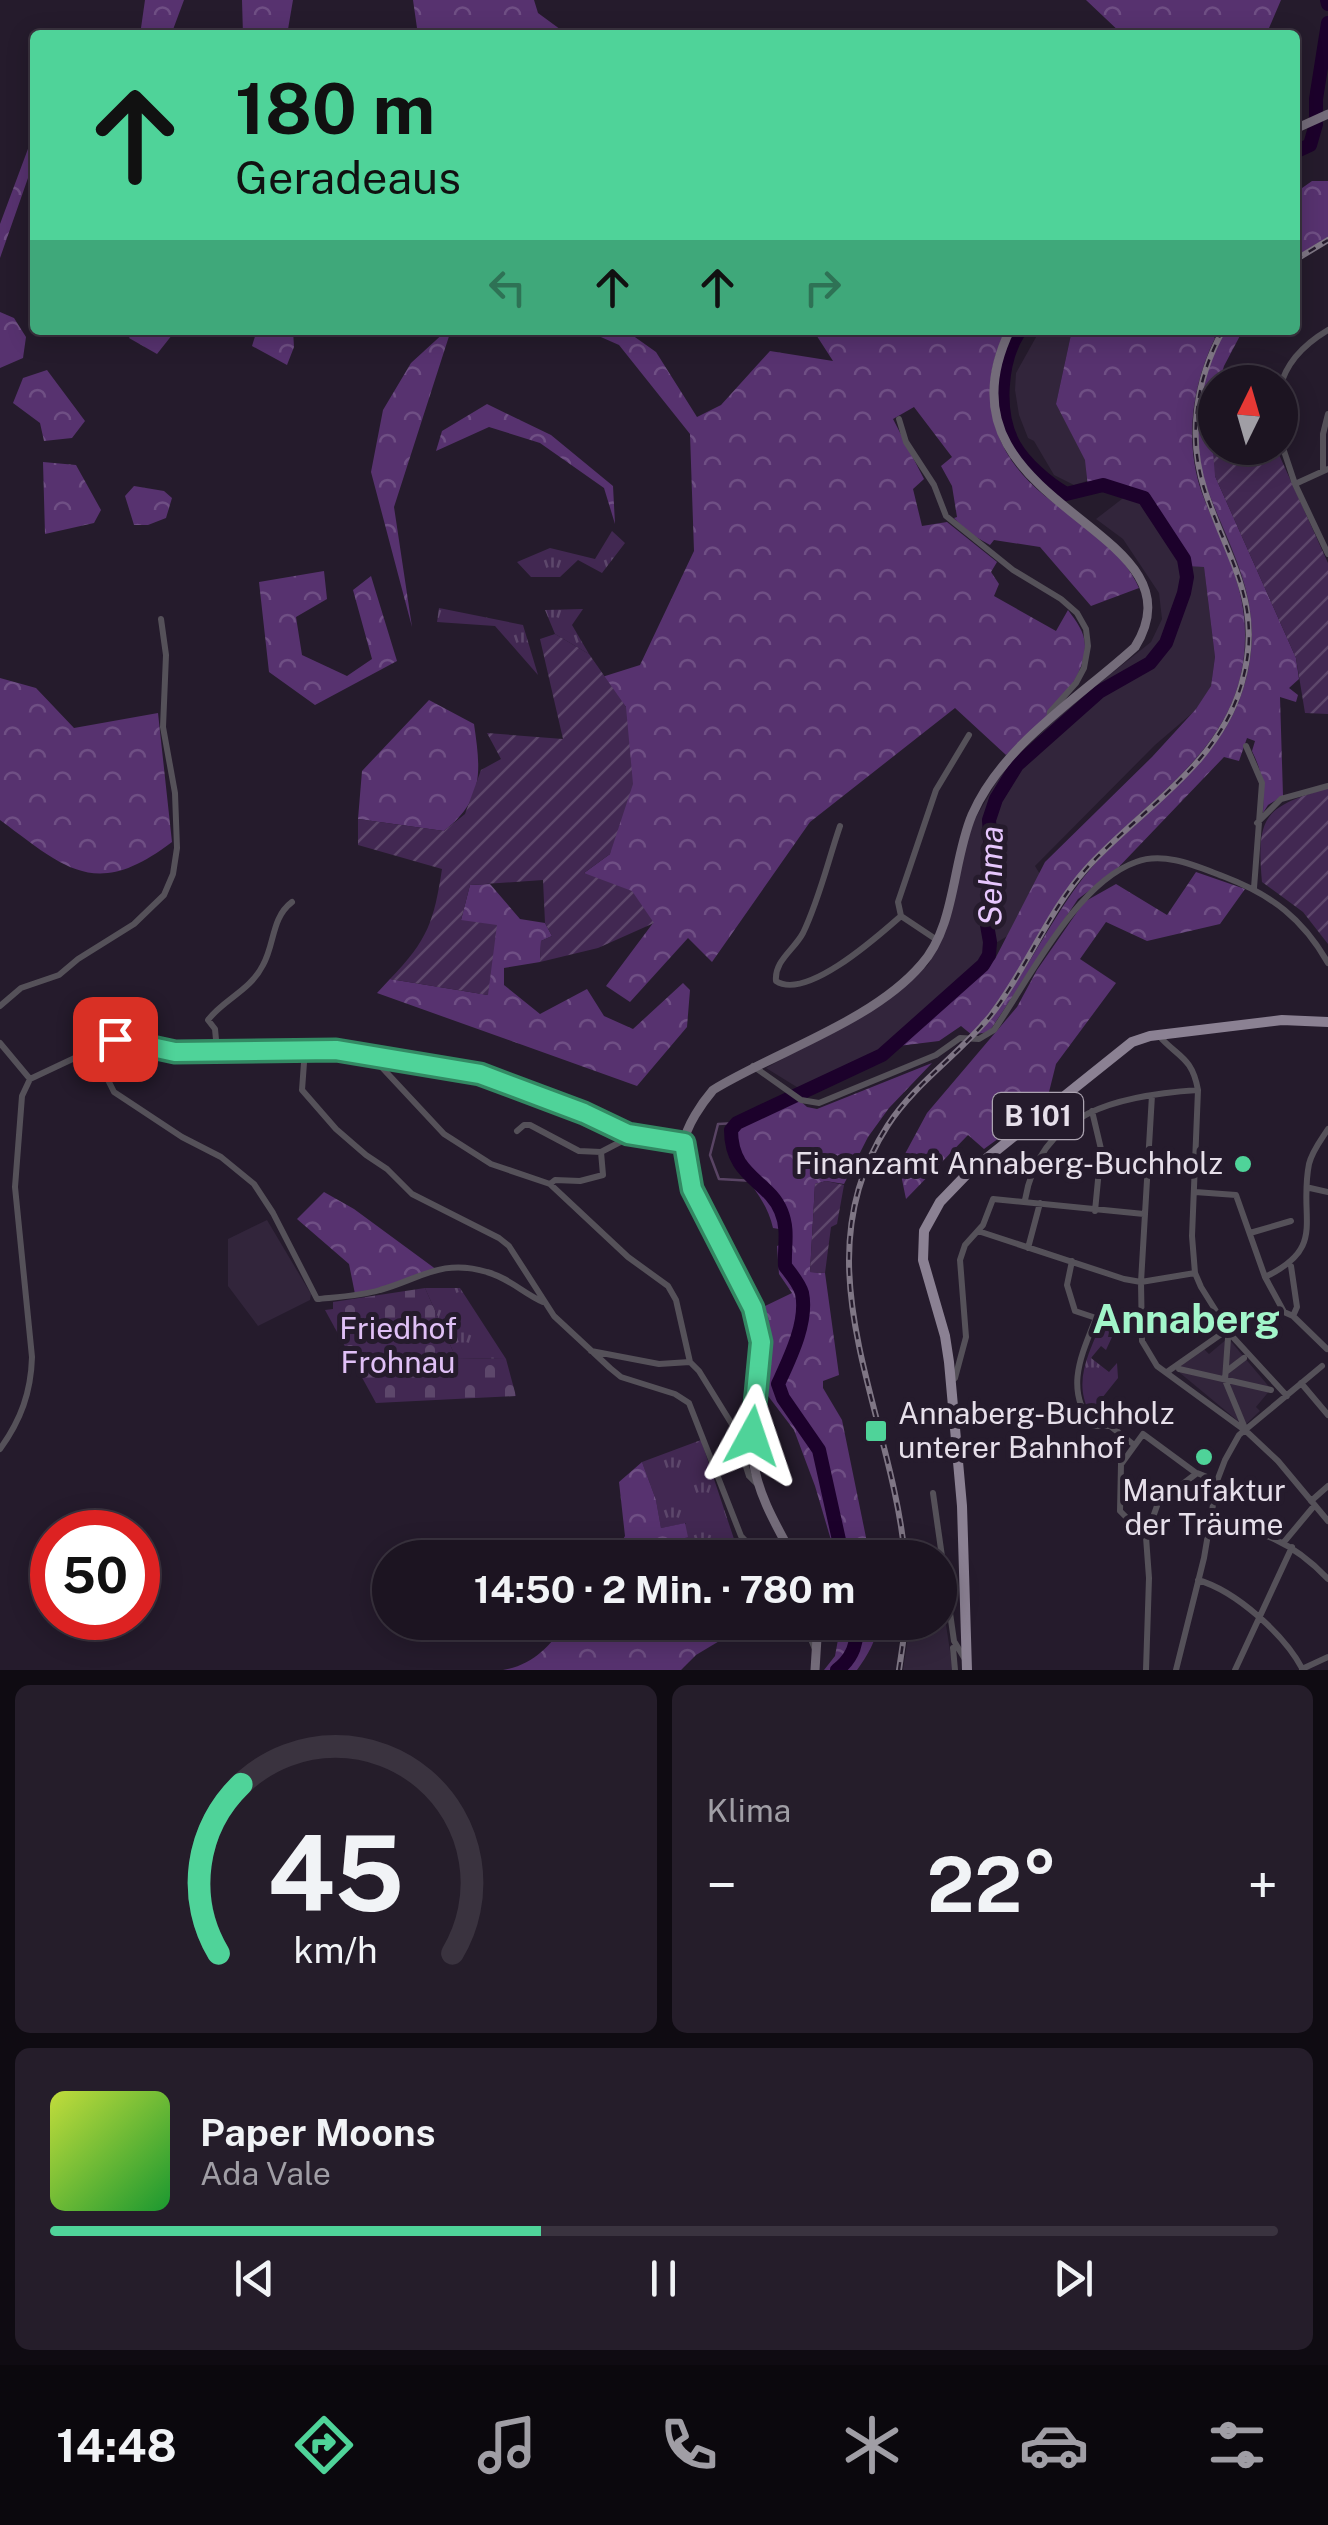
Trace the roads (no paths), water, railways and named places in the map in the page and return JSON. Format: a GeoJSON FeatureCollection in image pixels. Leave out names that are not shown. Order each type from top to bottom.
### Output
{"type":"FeatureCollection","features":[{"type":"Feature","properties":{"kind":"main road"},"geometry":{"type":"LineString","coordinates":[[1300,127],[1325,115]]}},
{"type":"Feature","properties":{"kind":"main road"},"geometry":{"type":"LineString","coordinates":[[785,1540],[759,1486],[753,1459],[761,1342],[753,1308],[692,1189],[684,1143],[703,1102],[713,1090],[870,1008],[920,968],[938,940],[960,850],[972,814],[987,787],[1011,756],[1134,647],[1144,632],[1148,614],[1146,593],[1135,568],[1043,490],[1016,461],[1002,435],[993,403],[995,370],[1008,335]]}},
{"type":"Feature","properties":{"kind":"main road","name":"B 101"},"geometry":{"type":"LineString","coordinates":[[968,1666],[962,1506],[951,1382],[945,1336],[923,1260],[923,1239],[930,1216],[988,1155],[1132,1042],[1159,1035],[1282,1020],[1328,1022]]}},
{"type":"Feature","properties":{"kind":"main road"},"geometry":{"type":"LineString","coordinates":[[815,1670],[817,1640]]}},
{"type":"Feature","properties":{"kind":"street"},"geometry":{"type":"LineString","coordinates":[[1290,365],[1311,340],[1328,330]]}},
{"type":"Feature","properties":{"kind":"street"},"geometry":{"type":"LineString","coordinates":[[1296,484],[1326,469],[1323,434],[1328,414]]}},
{"type":"Feature","properties":{"kind":"street"},"geometry":{"type":"LineString","coordinates":[[899,419],[906,442],[934,485],[946,516],[1013,570],[1078,613],[1086,629],[1084,668],[1050,712],[1049,721]]}},
{"type":"Feature","properties":{"kind":"street"},"geometry":{"type":"LineString","coordinates":[[1289,465],[1328,554]]}},
{"type":"Feature","properties":{"kind":"street"},"geometry":{"type":"LineString","coordinates":[[0,1006],[21,988],[60,975],[134,924],[164,895],[173,874],[177,848],[175,793],[164,727],[166,655],[161,619]]}},
{"type":"Feature","properties":{"kind":"street"},"geometry":{"type":"LineString","coordinates":[[938,940],[901,916],[898,902],[936,790],[969,736]]}},
{"type":"Feature","properties":{"kind":"street"},"geometry":{"type":"LineString","coordinates":[[1246,746],[1262,783],[1254,888]]}},
{"type":"Feature","properties":{"kind":"street"},"geometry":{"type":"LineString","coordinates":[[1256,824],[1281,799],[1328,786]]}},
{"type":"Feature","properties":{"kind":"street"},"geometry":{"type":"LineString","coordinates":[[840,826],[802,936],[780,962],[774,975],[776,981],[789,987],[800,986],[844,961],[901,916]]}},
{"type":"Feature","properties":{"kind":"street"},"geometry":{"type":"LineString","coordinates":[[754,1066],[801,1100],[812,1103],[831,1099],[936,1055],[960,1038],[978,1039],[994,1030],[1081,901],[1136,862],[1174,860],[1254,888],[1303,924],[1328,963]]}},
{"type":"Feature","properties":{"kind":"street"},"geometry":{"type":"LineString","coordinates":[[217,1050],[215,1028],[208,1020],[218,1006],[249,985],[264,964],[280,913],[292,902]]}},
{"type":"Feature","properties":{"kind":"street"},"geometry":{"type":"LineString","coordinates":[[1159,1035],[1187,1058],[1195,1071],[1198,1090],[1192,1236],[1196,1273],[1228,1334],[1287,1396]]}},
{"type":"Feature","properties":{"kind":"street"},"geometry":{"type":"LineString","coordinates":[[0,1449],[26,1403],[31,1380],[15,1187],[22,1096],[30,1079],[115,1039],[175,1052],[336,1050],[502,1080],[628,1134],[684,1143]]}},
{"type":"Feature","properties":{"kind":"street"},"geometry":{"type":"LineString","coordinates":[[0,1043],[30,1079]]}},
{"type":"Feature","properties":{"kind":"street"},"geometry":{"type":"LineString","coordinates":[[93,1050],[114,1092],[182,1137],[221,1157],[254,1184],[316,1299],[382,1290],[418,1274],[452,1267],[486,1271],[521,1286],[544,1302],[621,1377],[675,1394],[689,1403],[745,1540]]}},
{"type":"Feature","properties":{"kind":"street"},"geometry":{"type":"LineString","coordinates":[[305,1050],[300,1083],[306,1097],[366,1156],[387,1168],[422,1202],[509,1246],[544,1302]]}},
{"type":"Feature","properties":{"kind":"street"},"geometry":{"type":"LineString","coordinates":[[374,1058],[451,1140],[491,1164],[550,1184],[628,1257],[668,1286],[676,1300],[690,1362],[700,1371],[733,1426],[749,1476],[759,1486]]}},
{"type":"Feature","properties":{"kind":"street"},"geometry":{"type":"LineString","coordinates":[[1025,1200],[1029,1177],[1044,1148],[1092,1111],[1115,1101],[1198,1090]]}},
{"type":"Feature","properties":{"kind":"street"},"geometry":{"type":"LineString","coordinates":[[1152,1096],[1141,1282],[1142,1340],[1156,1366],[1245,1428],[1328,1521]]}},
{"type":"Feature","properties":{"kind":"street"},"geometry":{"type":"LineString","coordinates":[[1092,1111],[1101,1149],[1094,1211]]}},
{"type":"Feature","properties":{"kind":"street"},"geometry":{"type":"LineString","coordinates":[[517,1131],[530,1125],[579,1151],[601,1152],[626,1139],[628,1134]]}},
{"type":"Feature","properties":{"kind":"street"},"geometry":{"type":"LineString","coordinates":[[1266,1277],[1292,1266],[1309,1241],[1309,1166],[1328,1130]]}},
{"type":"Feature","properties":{"kind":"street"},"geometry":{"type":"LineString","coordinates":[[550,1184],[555,1180],[580,1181],[603,1175],[601,1152]]}},
{"type":"Feature","properties":{"kind":"street"},"geometry":{"type":"LineString","coordinates":[[1309,1188],[1328,1192]]}},
{"type":"Feature","properties":{"kind":"street"},"geometry":{"type":"LineString","coordinates":[[1176,1670],[1217,1481],[1233,1445],[1245,1428],[1325,1367],[1326,1350],[1293,1316],[1284,1312],[1266,1277],[1236,1195],[1196,1192]]}},
{"type":"Feature","properties":{"kind":"street"},"geometry":{"type":"LineString","coordinates":[[951,1382],[966,1338],[960,1260],[994,1199],[1144,1214]]}},
{"type":"Feature","properties":{"kind":"street"},"geometry":{"type":"LineString","coordinates":[[1028,1248],[1040,1203]]}},
{"type":"Feature","properties":{"kind":"street"},"geometry":{"type":"LineString","coordinates":[[1250,1233],[1291,1221]]}},
{"type":"Feature","properties":{"kind":"street"},"geometry":{"type":"LineString","coordinates":[[980,1228],[1124,1279],[1141,1282],[1196,1273]]}},
{"type":"Feature","properties":{"kind":"street"},"geometry":{"type":"LineString","coordinates":[[1072,1261],[1067,1285],[1071,1308],[1096,1318],[1142,1321]]}},
{"type":"Feature","properties":{"kind":"street"},"geometry":{"type":"LineString","coordinates":[[1292,1266],[1297,1307],[1293,1316]]}},
{"type":"Feature","properties":{"kind":"street"},"geometry":{"type":"LineString","coordinates":[[1096,1318],[1075,1381],[1081,1405],[1093,1426],[1110,1426],[1133,1444]]}},
{"type":"Feature","properties":{"kind":"street"},"geometry":{"type":"LineString","coordinates":[[1167,1372],[1228,1334]]}},
{"type":"Feature","properties":{"kind":"street"},"geometry":{"type":"LineString","coordinates":[[1228,1334],[1226,1376],[1245,1428]]}},
{"type":"Feature","properties":{"kind":"street"},"geometry":{"type":"LineString","coordinates":[[590,1350],[659,1364],[690,1362]]}},
{"type":"Feature","properties":{"kind":"street"},"geometry":{"type":"LineString","coordinates":[[1226,1376],[1244,1358]]}},
{"type":"Feature","properties":{"kind":"street"},"geometry":{"type":"LineString","coordinates":[[1184,1372],[1226,1376],[1272,1390]]}},
{"type":"Feature","properties":{"kind":"street"},"geometry":{"type":"LineString","coordinates":[[1302,1383],[1328,1415]]}},
{"type":"Feature","properties":{"kind":"street"},"geometry":{"type":"LineString","coordinates":[[1118,1431],[1120,1511],[1146,1538]]}},
{"type":"Feature","properties":{"kind":"street"},"geometry":{"type":"LineString","coordinates":[[1121,1464],[1143,1434],[1197,1473],[1217,1481]]}},
{"type":"Feature","properties":{"kind":"street"},"geometry":{"type":"LineString","coordinates":[[1146,1670],[1146,1538],[1158,1503],[1197,1473]]}},
{"type":"Feature","properties":{"kind":"street"},"geometry":{"type":"LineString","coordinates":[[1284,1542],[1328,1486]]}},
{"type":"Feature","properties":{"kind":"street"},"geometry":{"type":"LineString","coordinates":[[933,1493],[955,1670]]}},
{"type":"Feature","properties":{"kind":"street"},"geometry":{"type":"LineString","coordinates":[[1210,1522],[1262,1532],[1284,1542],[1328,1579]]}},
{"type":"Feature","properties":{"kind":"street"},"geometry":{"type":"LineString","coordinates":[[1235,1670],[1292,1547]]}},
{"type":"Feature","properties":{"kind":"street"},"geometry":{"type":"LineString","coordinates":[[1198,1580],[1224,1591],[1260,1619],[1292,1648],[1302,1670],[1328,1657]]}},
{"type":"Feature","properties":{"kind":"street"},"geometry":{"type":"LineString","coordinates":[[809,1640],[817,1652]]}},
{"type":"Feature","properties":{"kind":"street"},"geometry":{"type":"LineString","coordinates":[[954,1642],[968,1666]]}},
{"type":"Feature","properties":{"kind":"waterway","name":"Sehma"},"geometry":{"type":"LineString","coordinates":[[1327,0],[1328,4]]}},
{"type":"Feature","properties":{"kind":"waterway","name":"Sehma"},"geometry":{"type":"LineString","coordinates":[[1300,150],[1310,145],[1316,124],[1328,23]]}},
{"type":"Feature","properties":{"kind":"waterway","name":"Sehma"},"geometry":{"type":"LineString","coordinates":[[839,1540],[819,1450],[783,1398],[778,1384],[797,1340],[803,1304],[801,1289],[785,1266],[783,1218],[775,1201],[737,1158],[731,1130],[737,1123],[882,1055],[983,965],[990,942],[989,820],[996,799],[1017,765],[1099,692],[1150,663],[1166,643],[1187,577],[1184,559],[1144,498],[1103,485],[1066,494],[1037,472],[1014,445],[1005,418],[1003,387],[1008,356],[1017,335]]}},
{"type":"Feature","properties":{"kind":"waterway"},"geometry":{"type":"LineString","coordinates":[[737,1123],[718,1124],[710,1155],[719,1179],[754,1181]]}},
{"type":"Feature","properties":{"kind":"waterway","name":"Sehma"},"geometry":{"type":"LineString","coordinates":[[837,1670],[854,1649],[855,1640]]}},
{"type":"Feature","properties":{"kind":"railway"},"geometry":{"type":"LineString","coordinates":[[1300,257],[1328,240]]}},
{"type":"Feature","properties":{"kind":"railway"},"geometry":{"type":"LineString","coordinates":[[902,1540],[850,1285],[850,1231],[862,1178],[888,1125],[991,1015],[1073,885],[1195,764],[1230,715],[1241,686],[1249,631],[1241,585],[1205,491],[1196,450],[1201,388],[1221,335]]}},
{"type":"Feature","properties":{"kind":"railway"},"geometry":{"type":"LineString","coordinates":[[899,1670],[903,1640]]}},
{"type":"Feature","properties":{"kind":"place","name":"Finanzamt Annaberg-Buchholz"},"geometry":{"type":"Point","coordinates":[1243,1164]}},
{"type":"Feature","properties":{"kind":"place","name":"Annaberg-Buchholz unterer Bahnhof"},"geometry":{"type":"Point","coordinates":[876,1431]}},
{"type":"Feature","properties":{"kind":"place","name":"Manufaktur der Träume"},"geometry":{"type":"Point","coordinates":[1204,1457]}},
{"type":"Feature","properties":{"kind":"district","name":"Annaberg"},"geometry":{"type":"Point","coordinates":[1186,1319]}},
{"type":"Feature","properties":{"kind":"park label","name":"Friedhof Frohnau"},"geometry":{"type":"Point","coordinates":[398,1346]}}]}
